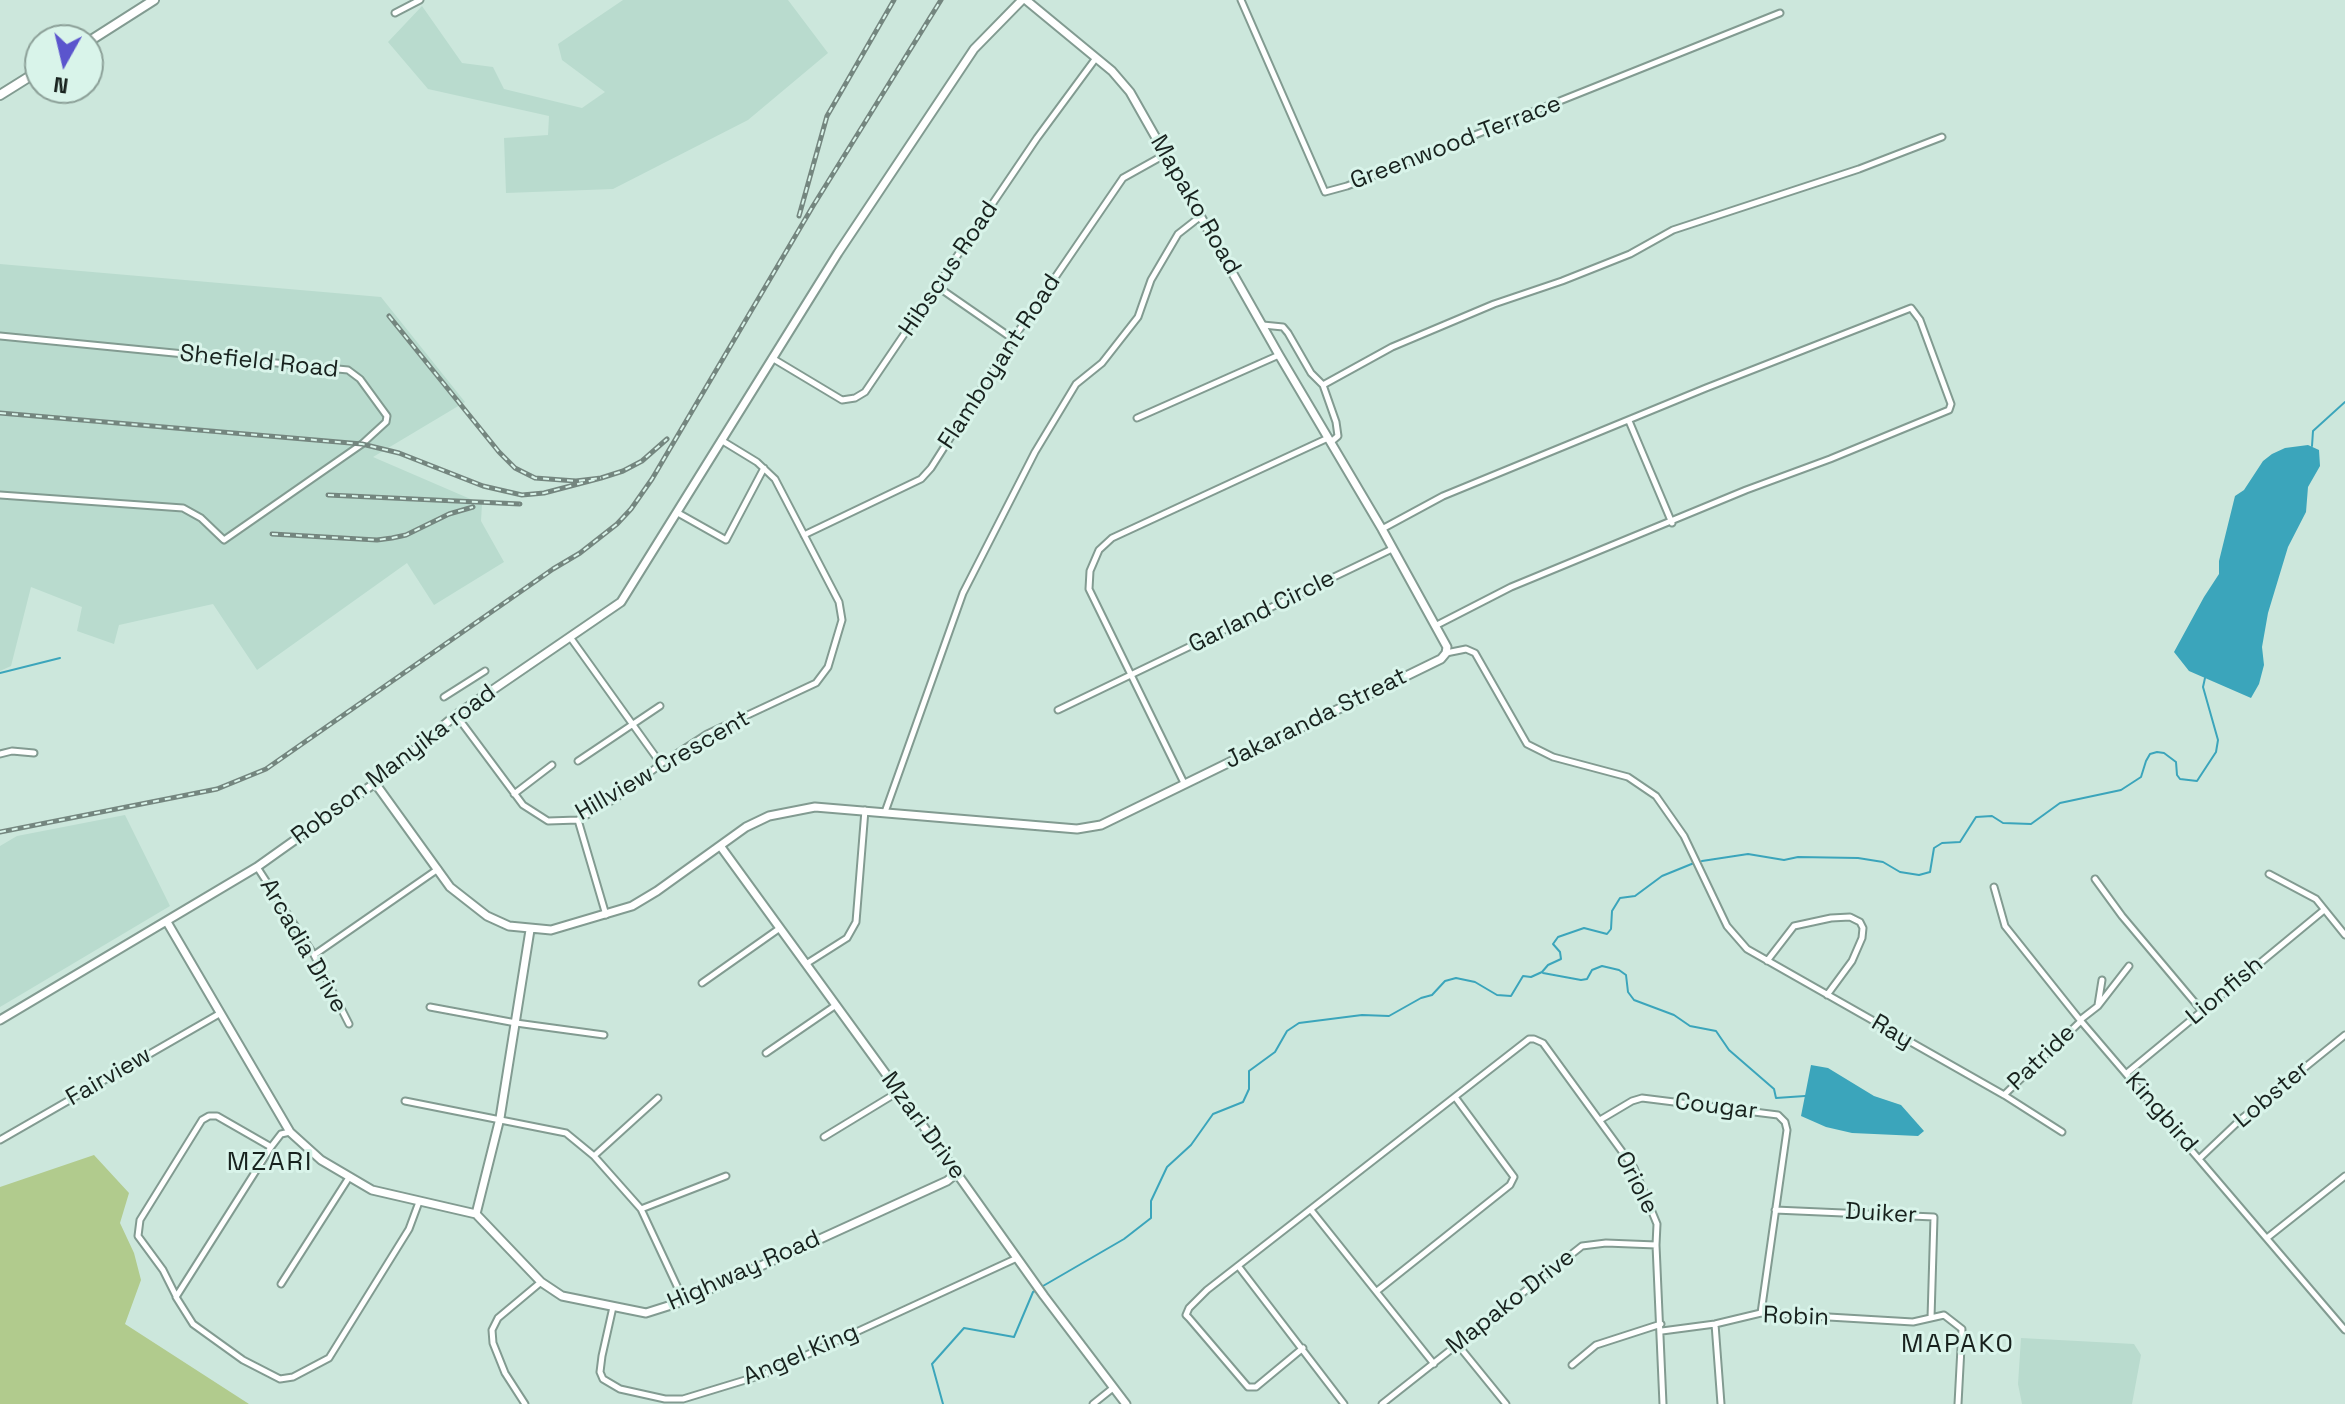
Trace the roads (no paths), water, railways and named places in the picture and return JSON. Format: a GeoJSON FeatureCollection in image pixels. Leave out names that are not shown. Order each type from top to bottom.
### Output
{"type":"FeatureCollection","features":[{"type":"Feature","properties":{"kind":"main road"},"geometry":{"type":"LineString","coordinates":[[104,32],[154,0]]}},
{"type":"Feature","properties":{"kind":"main road"},"geometry":{"type":"LineString","coordinates":[[0,95],[24,80]]}},
{"type":"Feature","properties":{"kind":"street"},"geometry":{"type":"LineString","coordinates":[[395,13],[420,0]]}},
{"type":"Feature","properties":{"kind":"street","name":"Mapako Road"},"geometry":{"type":"LineString","coordinates":[[1024,0],[1112,71],[1130,92],[1382,529],[1447,647],[1446,653]]}},
{"type":"Feature","properties":{"kind":"street","name":"Robson Manyika road"},"geometry":{"type":"LineString","coordinates":[[0,1020],[257,867],[375,783],[456,715],[621,602],[838,253],[974,49],[1024,0]]}},
{"type":"Feature","properties":{"kind":"street","name":"Greenwood Terrace"},"geometry":{"type":"LineString","coordinates":[[1241,0],[1325,192],[1362,181],[1780,13]]}},
{"type":"Feature","properties":{"kind":"street","name":"Hibscus Road"},"geometry":{"type":"LineString","coordinates":[[772,358],[842,400],[865,392],[1037,138],[1096,58]]}},
{"type":"Feature","properties":{"kind":"street"},"geometry":{"type":"LineString","coordinates":[[1323,385],[1392,347],[1494,304],[1616,259],[1673,230],[1859,169],[1942,137]]}},
{"type":"Feature","properties":{"kind":"street","name":"Flamboyant Road"},"geometry":{"type":"LineString","coordinates":[[804,535],[921,479],[1123,178],[1166,154]]}},
{"type":"Feature","properties":{"kind":"street"},"geometry":{"type":"LineString","coordinates":[[885,812],[963,593],[1035,452],[1076,384],[1102,363],[1138,317],[1151,280],[1178,234],[1202,216]]}},
{"type":"Feature","properties":{"kind":"street"},"geometry":{"type":"LineString","coordinates":[[938,287],[1013,339]]}},
{"type":"Feature","properties":{"kind":"street"},"geometry":{"type":"LineString","coordinates":[[1382,529],[1443,496],[1911,308],[1920,320],[1951,404],[1949,410],[1511,587],[1435,626]]}},
{"type":"Feature","properties":{"kind":"street"},"geometry":{"type":"LineString","coordinates":[[1184,783],[1089,589],[1090,571],[1099,550],[1112,538],[1338,436],[1323,385],[1311,373],[1288,333],[1283,327],[1263,325]]}},
{"type":"Feature","properties":{"kind":"street","name":"Shefield Road"},"geometry":{"type":"LineString","coordinates":[[0,336],[348,370],[360,379],[387,416],[386,422],[362,444],[224,540],[201,518],[183,508],[0,495]]}},
{"type":"Feature","properties":{"kind":"street"},"geometry":{"type":"LineString","coordinates":[[1137,418],[1279,355]]}},
{"type":"Feature","properties":{"kind":"street"},"geometry":{"type":"LineString","coordinates":[[1629,421],[1672,523]]}},
{"type":"Feature","properties":{"kind":"street","name":"Hillview Crescent"},"geometry":{"type":"LineString","coordinates":[[456,715],[523,805],[548,821],[578,820],[616,798],[707,734],[816,683],[828,667],[842,620],[839,602],[775,479],[764,468],[721,440]]}},
{"type":"Feature","properties":{"kind":"street"},"geometry":{"type":"LineString","coordinates":[[678,513],[726,540],[764,468]]}},
{"type":"Feature","properties":{"kind":"street","name":"Garland Circle"},"geometry":{"type":"LineString","coordinates":[[1058,710],[1392,549]]}},
{"type":"Feature","properties":{"kind":"street"},"geometry":{"type":"LineString","coordinates":[[570,637],[661,764]]}},
{"type":"Feature","properties":{"kind":"street","name":"Ray"},"geometry":{"type":"LineString","coordinates":[[1446,653],[1466,649],[1475,653],[1527,744],[1553,757],[1628,777],[1656,796],[1684,836],[1727,926],[1747,949],[2004,1095],[2062,1132]]}},
{"type":"Feature","properties":{"kind":"street","name":"Jakaranda Streat"},"geometry":{"type":"LineString","coordinates":[[721,847],[746,827],[769,816],[815,807],[1077,829],[1101,825],[1441,659],[1446,653]]}},
{"type":"Feature","properties":{"kind":"street"},"geometry":{"type":"LineString","coordinates":[[444,697],[485,671]]}},
{"type":"Feature","properties":{"kind":"street"},"geometry":{"type":"LineString","coordinates":[[578,761],[660,706]]}},
{"type":"Feature","properties":{"kind":"street"},"geometry":{"type":"LineString","coordinates":[[0,754],[12,751],[34,753]]}},
{"type":"Feature","properties":{"kind":"street"},"geometry":{"type":"LineString","coordinates":[[514,794],[552,765]]}},
{"type":"Feature","properties":{"kind":"street"},"geometry":{"type":"LineString","coordinates":[[375,783],[450,887],[487,916],[509,926],[530,930],[551,930],[632,906],[721,847]]}},
{"type":"Feature","properties":{"kind":"street"},"geometry":{"type":"LineString","coordinates":[[806,964],[847,938],[856,922],[865,810]]}},
{"type":"Feature","properties":{"kind":"street"},"geometry":{"type":"LineString","coordinates":[[578,820],[606,915]]}},
{"type":"Feature","properties":{"kind":"street","name":"Mzari Drive"},"geometry":{"type":"LineString","coordinates":[[721,847],[1044,1296],[1126,1404]]}},
{"type":"Feature","properties":{"kind":"street","name":"Arcadia Drive"},"geometry":{"type":"LineString","coordinates":[[257,867],[314,955],[349,1024]]}},
{"type":"Feature","properties":{"kind":"street"},"geometry":{"type":"LineString","coordinates":[[314,955],[438,869]]}},
{"type":"Feature","properties":{"kind":"street"},"geometry":{"type":"LineString","coordinates":[[2269,874],[2316,899],[2345,935]]}},
{"type":"Feature","properties":{"kind":"street"},"geometry":{"type":"LineString","coordinates":[[2095,879],[2202,1011]]}},
{"type":"Feature","properties":{"kind":"street","name":"Kingbird"},"geometry":{"type":"LineString","coordinates":[[1994,887],[2005,926],[2081,1021],[2345,1330]]}},
{"type":"Feature","properties":{"kind":"street","name":"Lionfish"},"geometry":{"type":"LineString","coordinates":[[2127,1073],[2324,910]]}},
{"type":"Feature","properties":{"kind":"street"},"geometry":{"type":"LineString","coordinates":[[1767,961],[1794,926],[1831,918],[1850,917],[1860,922],[1862,938],[1852,961],[1827,995]]}},
{"type":"Feature","properties":{"kind":"street"},"geometry":{"type":"LineString","coordinates":[[167,922],[290,1132],[321,1160],[348,1179],[372,1190],[476,1214],[500,1118],[530,930]]}},
{"type":"Feature","properties":{"kind":"street"},"geometry":{"type":"LineString","coordinates":[[702,983],[780,928]]}},
{"type":"Feature","properties":{"kind":"street","name":"Patride"},"geometry":{"type":"LineString","coordinates":[[2004,1095],[2098,1006],[2129,966]]}},
{"type":"Feature","properties":{"kind":"street"},"geometry":{"type":"LineString","coordinates":[[2098,1006],[2102,980]]}},
{"type":"Feature","properties":{"kind":"street"},"geometry":{"type":"LineString","coordinates":[[766,1053],[836,1005]]}},
{"type":"Feature","properties":{"kind":"street"},"geometry":{"type":"LineString","coordinates":[[430,1007],[604,1035]]}},
{"type":"Feature","properties":{"kind":"street","name":"Fairview"},"geometry":{"type":"LineString","coordinates":[[0,1140],[219,1014]]}},
{"type":"Feature","properties":{"kind":"street","name":"Lobster"},"geometry":{"type":"LineString","coordinates":[[2200,1158],[2240,1120],[2345,1035]]}},
{"type":"Feature","properties":{"kind":"street","name":"Oriole"},"geometry":{"type":"LineString","coordinates":[[1455,1097],[1529,1039],[1534,1039],[1543,1043],[1634,1168],[1657,1224],[1663,1404]]}},
{"type":"Feature","properties":{"kind":"street"},"geometry":{"type":"LineString","coordinates":[[824,1137],[899,1092]]}},
{"type":"Feature","properties":{"kind":"street"},"geometry":{"type":"LineString","coordinates":[[1303,1348],[1256,1387],[1248,1387],[1186,1315],[1207,1290],[1455,1097],[1514,1177],[1510,1185],[1377,1291]]}},
{"type":"Feature","properties":{"kind":"street"},"geometry":{"type":"LineString","coordinates":[[594,1156],[658,1098]]}},
{"type":"Feature","properties":{"kind":"street","name":"Cougar"},"geometry":{"type":"LineString","coordinates":[[1600,1120],[1642,1098],[1778,1115],[1785,1122],[1787,1130],[1761,1313]]}},
{"type":"Feature","properties":{"kind":"street"},"geometry":{"type":"LineString","coordinates":[[405,1101],[566,1133],[594,1156],[641,1209],[684,1301]]}},
{"type":"Feature","properties":{"kind":"street"},"geometry":{"type":"LineString","coordinates":[[271,1147],[217,1116],[202,1120],[140,1220],[138,1236],[163,1270],[193,1324],[243,1360],[280,1379],[293,1377],[329,1358],[409,1229],[419,1202]]}},
{"type":"Feature","properties":{"kind":"street"},"geometry":{"type":"LineString","coordinates":[[176,1297],[271,1147],[281,1134],[290,1132]]}},
{"type":"Feature","properties":{"kind":"street","name":"Highway Road"},"geometry":{"type":"LineString","coordinates":[[476,1214],[541,1282],[562,1296],[646,1313],[684,1301],[947,1181],[957,1173]]}},
{"type":"Feature","properties":{"kind":"street"},"geometry":{"type":"LineString","coordinates":[[641,1209],[726,1176]]}},
{"type":"Feature","properties":{"kind":"street"},"geometry":{"type":"LineString","coordinates":[[2267,1238],[2345,1176]]}},
{"type":"Feature","properties":{"kind":"street"},"geometry":{"type":"LineString","coordinates":[[281,1284],[348,1179]]}},
{"type":"Feature","properties":{"kind":"street"},"geometry":{"type":"LineString","coordinates":[[1311,1210],[1434,1364]]}},
{"type":"Feature","properties":{"kind":"street","name":"Duiker"},"geometry":{"type":"LineString","coordinates":[[1775,1210],[1934,1217],[1931,1318]]}},
{"type":"Feature","properties":{"kind":"street","name":"Mapako Drive"},"geometry":{"type":"LineString","coordinates":[[1382,1404],[1582,1246],[1606,1243],[1656,1245]]}},
{"type":"Feature","properties":{"kind":"street","name":"Angel King"},"geometry":{"type":"LineString","coordinates":[[613,1307],[602,1356],[600,1372],[603,1379],[620,1389],[665,1399],[683,1399],[765,1374],[1017,1258]]}},
{"type":"Feature","properties":{"kind":"street"},"geometry":{"type":"LineString","coordinates":[[1239,1267],[1344,1404]]}},
{"type":"Feature","properties":{"kind":"street"},"geometry":{"type":"LineString","coordinates":[[525,1404],[505,1373],[493,1343],[492,1330],[498,1318],[541,1282]]}},
{"type":"Feature","properties":{"kind":"street","name":"Robin"},"geometry":{"type":"LineString","coordinates":[[1572,1365],[1596,1345],[1661,1328],[1715,1324],[1761,1313],[1913,1322],[1931,1318]]}},
{"type":"Feature","properties":{"kind":"street"},"geometry":{"type":"LineString","coordinates":[[2336,1320],[2345,1313]]}},
{"type":"Feature","properties":{"kind":"street"},"geometry":{"type":"LineString","coordinates":[[1931,1318],[1944,1315],[1962,1329],[1958,1404]]}},
{"type":"Feature","properties":{"kind":"street"},"geometry":{"type":"LineString","coordinates":[[1715,1324],[1721,1404]]}},
{"type":"Feature","properties":{"kind":"street"},"geometry":{"type":"LineString","coordinates":[[1458,1345],[1506,1404]]}},
{"type":"Feature","properties":{"kind":"street"},"geometry":{"type":"LineString","coordinates":[[1093,1404],[1113,1388]]}},
{"type":"Feature","properties":{"kind":"water"},"geometry":{"type":"Polygon","coordinates":[[[2308,445],[2319,450],[2320,466],[2308,487],[2306,512],[2288,547],[2268,613],[2262,647],[2264,665],[2251,698],[2189,671],[2174,652],[2219,574],[2219,561],[2235,496],[2244,490],[2263,461],[2272,454],[2285,448],[2308,445]]]}},
{"type":"Feature","properties":{"kind":"water"},"geometry":{"type":"Polygon","coordinates":[[[1811,1065],[1828,1068],[1874,1096],[1901,1105],[1924,1131],[1918,1136],[1852,1133],[1826,1127],[1801,1116],[1811,1065]]]}},
{"type":"Feature","properties":{"kind":"waterway"},"geometry":{"type":"LineString","coordinates":[[2312,446],[2313,431],[2345,402]]}},
{"type":"Feature","properties":{"kind":"waterway"},"geometry":{"type":"LineString","coordinates":[[0,673],[60,658]]}},
{"type":"Feature","properties":{"kind":"waterway"},"geometry":{"type":"LineString","coordinates":[[1702,861],[1748,854],[1784,860],[1798,857],[1858,858],[1883,862],[1900,872],[1919,875],[1930,872],[1934,848],[1942,843],[1960,842],[1976,817],[1992,816],[2003,823],[2031,824],[2060,803],[2121,790],[2141,777],[2150,754],[2164,753],[2176,762],[2180,779],[2197,781],[2216,752],[2218,740],[2203,687],[2205,678]]}},
{"type":"Feature","properties":{"kind":"waterway"},"geometry":{"type":"LineString","coordinates":[[1043,1286],[1124,1239],[1151,1218],[1151,1201],[1167,1167],[1191,1145],[1213,1114],[1243,1102],[1249,1089],[1249,1071],[1275,1052],[1287,1031],[1299,1023],[1362,1015],[1389,1016],[1432,995],[1445,981],[1456,978],[1475,982],[1497,995],[1511,996],[1523,976],[1531,977],[1561,959],[1560,952],[1553,944],[1558,937],[1584,928],[1607,934],[1611,929],[1612,911],[1620,898],[1635,896],[1662,876],[1694,863]]}},
{"type":"Feature","properties":{"kind":"waterway"},"geometry":{"type":"LineString","coordinates":[[1543,973],[1581,980],[1587,979],[1592,970],[1602,966],[1619,970],[1626,975],[1628,992],[1634,1000],[1674,1015],[1690,1026],[1716,1031],[1729,1050],[1774,1089],[1776,1098],[1805,1096]]}},
{"type":"Feature","properties":{"kind":"waterway"},"geometry":{"type":"LineString","coordinates":[[943,1404],[932,1364],[964,1328],[1014,1337],[1033,1292],[1037,1290]]}},
{"type":"Feature","properties":{"kind":"railway"},"geometry":{"type":"LineString","coordinates":[[799,216],[827,116],[894,0]]}},
{"type":"Feature","properties":{"kind":"railway"},"geometry":{"type":"LineString","coordinates":[[0,832],[217,789],[266,769],[580,553],[617,524],[652,479],[813,206],[941,0]]}},
{"type":"Feature","properties":{"kind":"railway"},"geometry":{"type":"LineString","coordinates":[[389,316],[499,452],[515,468],[535,478],[576,481],[601,478],[642,461],[667,439]]}},
{"type":"Feature","properties":{"kind":"railway"},"geometry":{"type":"LineString","coordinates":[[0,413],[362,444],[399,453],[483,486],[522,495],[544,493],[601,478]]}},
{"type":"Feature","properties":{"kind":"railway"},"geometry":{"type":"LineString","coordinates":[[328,495],[520,504]]}},
{"type":"Feature","properties":{"kind":"railway"},"geometry":{"type":"LineString","coordinates":[[272,534],[377,540],[392,538],[473,507]]}},
{"type":"Feature","properties":{"kind":"district","name":"MZARI"},"geometry":{"type":"Point","coordinates":[270,1163]}},
{"type":"Feature","properties":{"kind":"district","name":"MAPAKO"},"geometry":{"type":"Point","coordinates":[1958,1345]}}]}
